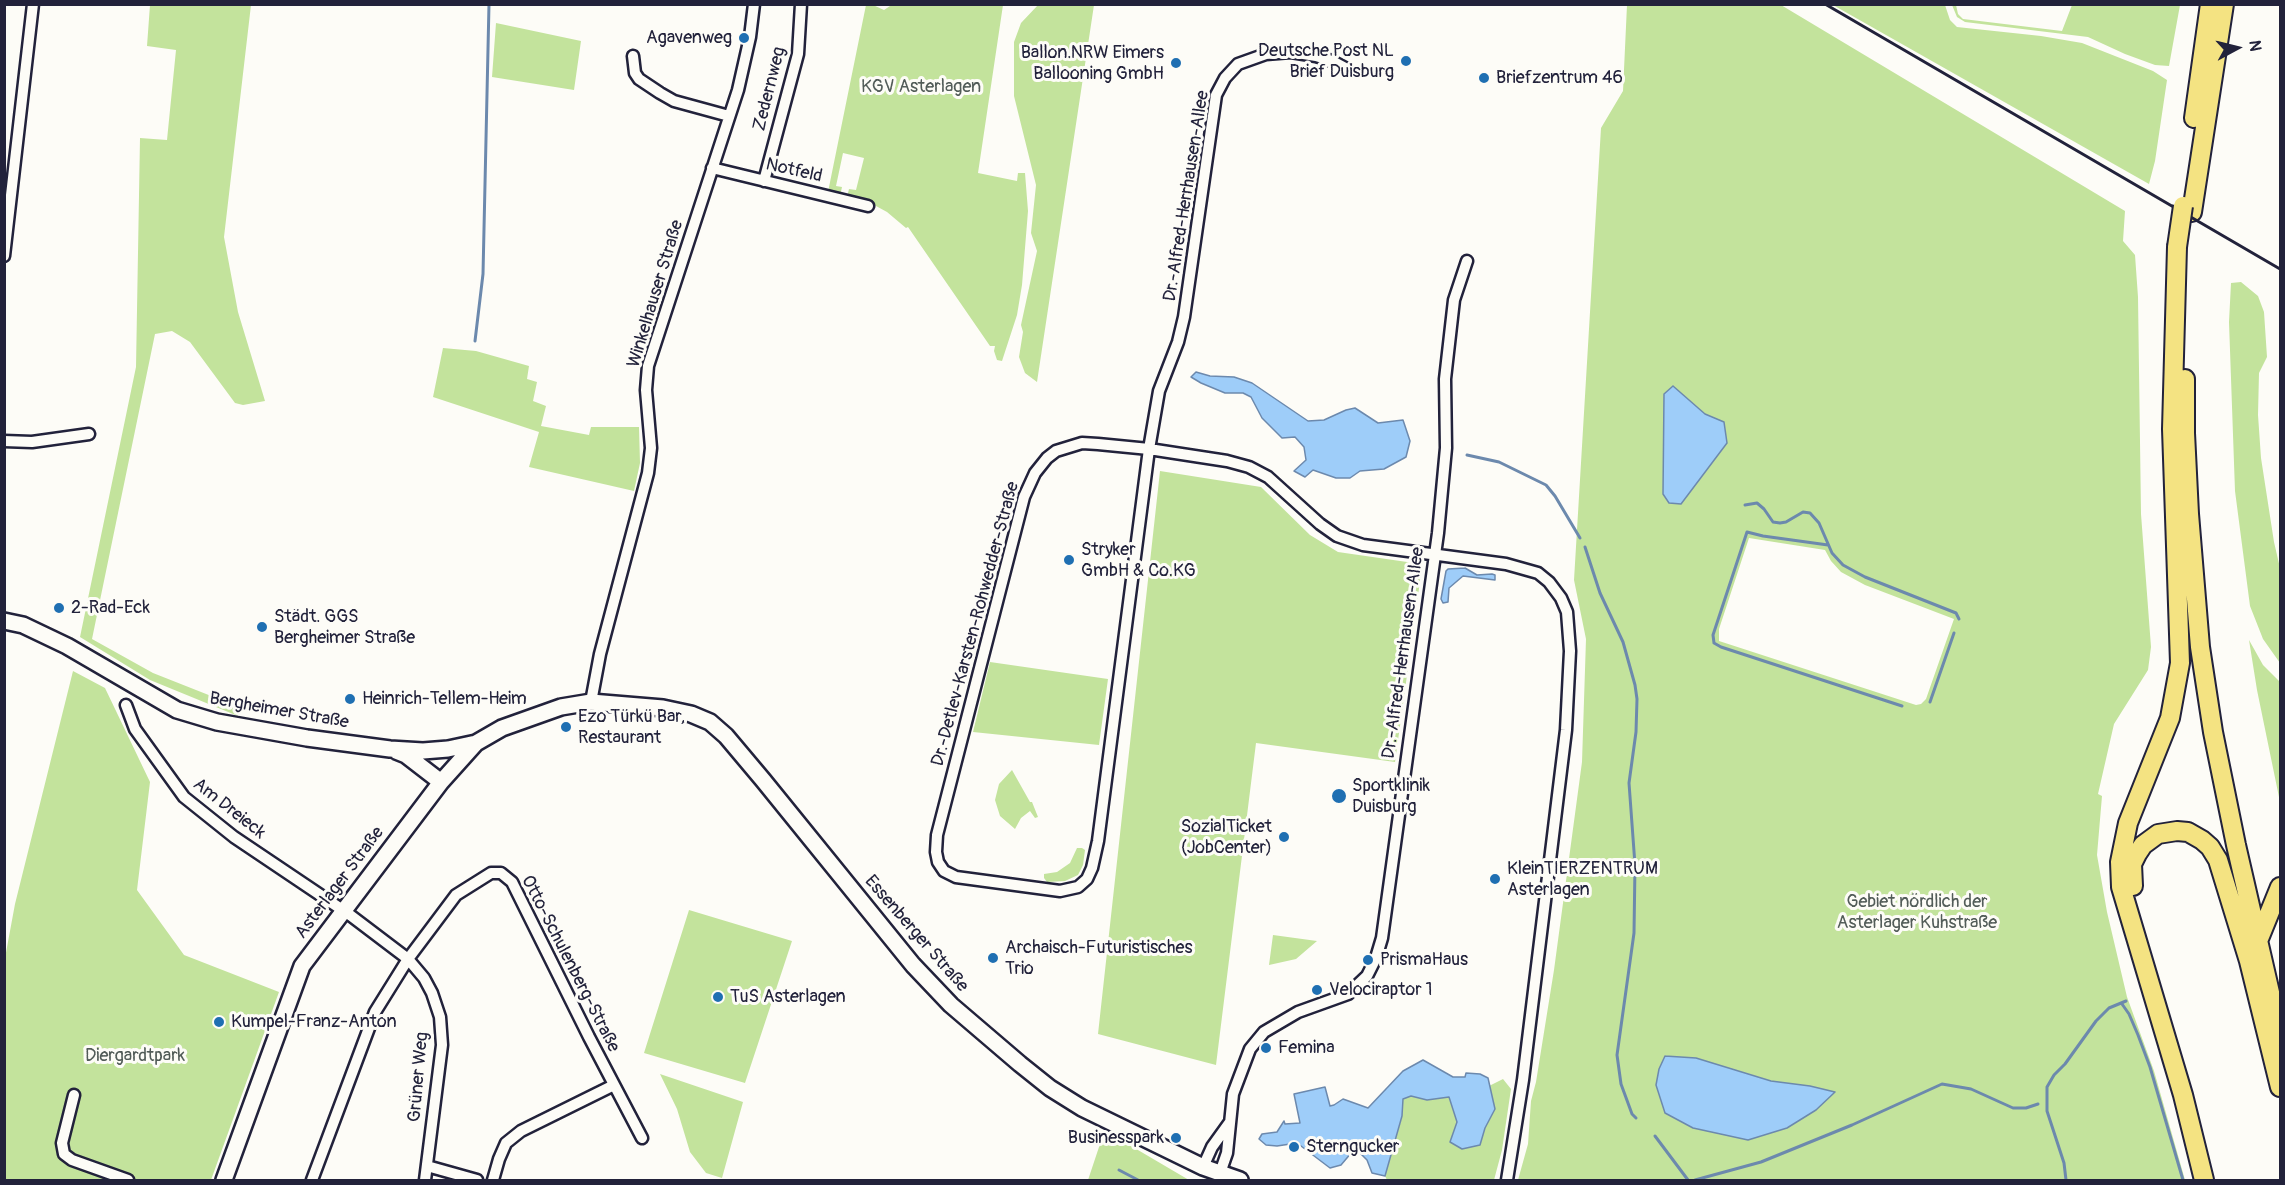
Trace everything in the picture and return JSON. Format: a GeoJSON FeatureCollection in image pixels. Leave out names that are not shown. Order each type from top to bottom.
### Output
{"type":"FeatureCollection","features":[{"type":"Feature","properties":{"kind":"highway"},"geometry":{"type":"LineString","coordinates":[[2204,1180],[2180,1083],[2121,887],[2120,862],[2128,823],[2170,718],[2180,663],[2172,429],[2183,249],[2205,80],[2210,4]]}},
{"type":"Feature","properties":{"kind":"highway"},"geometry":{"type":"LineString","coordinates":[[2205,80],[2224,4]]}},
{"type":"Feature","properties":{"kind":"highway"},"geometry":{"type":"LineString","coordinates":[[2183,249],[2186,322],[2185,433],[2200,647],[2213,732],[2280,1036]]}},
{"type":"Feature","properties":{"kind":"highway"},"geometry":{"type":"LineString","coordinates":[[2177,567],[2203,738],[2229,867],[2280,1085]]}},
{"type":"Feature","properties":{"kind":"highway"},"geometry":{"type":"LineString","coordinates":[[2211,1180],[2131,879],[2132,864],[2137,854],[2143,845],[2158,834],[2177,831],[2196,836],[2210,848],[2218,860],[2248,961],[2280,1085]]}},
{"type":"Feature","properties":{"kind":"highway"},"geometry":{"type":"LineString","coordinates":[[2258,941],[2280,887]]}},
{"type":"Feature","properties":{"kind":"main road","name":"Bergheimer Straße"},"geometry":{"type":"LineString","coordinates":[[4,621],[23,625],[54,639],[177,710],[197,717],[296,736],[390,749],[423,751],[476,743]]}},
{"type":"Feature","properties":{"kind":"main road","name":"Asterlager Straße"},"geometry":{"type":"LineString","coordinates":[[224,1180],[302,966],[445,776],[476,743],[502,728],[561,707],[591,702]]}},
{"type":"Feature","properties":{"kind":"main road","name":"Essenberger Straße"},"geometry":{"type":"LineString","coordinates":[[591,702],[663,708],[692,714],[710,722],[726,736],[756,771],[913,966],[951,1005],[1050,1088],[1094,1114],[1203,1167],[1240,1180]]}},
{"type":"Feature","properties":{"kind":"main road","name":"Bergheimer Straße"},"geometry":{"type":"LineString","coordinates":[[390,749],[445,776]]}},
{"type":"Feature","properties":{"kind":"main road"},"geometry":{"type":"LineString","coordinates":[[423,751],[445,776]]}},
{"type":"Feature","properties":{"kind":"street"},"geometry":{"type":"LineString","coordinates":[[4,256],[33,4]]}},
{"type":"Feature","properties":{"kind":"street","name":"Winkelhauser Straße"},"geometry":{"type":"LineString","coordinates":[[591,702],[600,654],[648,473],[651,447],[646,390],[648,366],[729,116],[748,47],[754,4]]}},
{"type":"Feature","properties":{"kind":"street","name":"Zedernweg"},"geometry":{"type":"LineString","coordinates":[[764,181],[798,54],[801,4]]}},
{"type":"Feature","properties":{"kind":"street","name":"Dr.-Alfred-Herrhausen-Allee"},"geometry":{"type":"LineString","coordinates":[[1110,747],[1149,449],[1159,391],[1179,342],[1184,317],[1216,95],[1225,78],[1238,64],[1266,54],[1291,52],[1316,56],[1347,69]]}},
{"type":"Feature","properties":{"kind":"street"},"geometry":{"type":"LineString","coordinates":[[633,56],[635,73],[639,79],[660,93],[675,100],[729,116]]}},
{"type":"Feature","properties":{"kind":"street","name":"Notfeld"},"geometry":{"type":"LineString","coordinates":[[712,168],[868,206]]}},
{"type":"Feature","properties":{"kind":"street","name":"Dr.-Alfred-Herrhausen-Allee"},"geometry":{"type":"LineString","coordinates":[[1220,1173],[1227,1153],[1233,1094],[1250,1049],[1264,1032],[1298,1012],[1348,994],[1367,976],[1382,938],[1435,555],[1446,448],[1445,379],[1454,302],[1467,261]]}},
{"type":"Feature","properties":{"kind":"street"},"geometry":{"type":"LineString","coordinates":[[4,441],[43,441],[89,434]]}},
{"type":"Feature","properties":{"kind":"street","name":"Dr.-Detlev-Karsten-Rohwedder-Straße"},"geometry":{"type":"LineString","coordinates":[[1110,747],[1098,841],[1092,868],[1087,879],[1080,886],[1060,891],[956,877],[944,871],[938,862],[936,852],[938,835],[1024,497],[1035,473],[1056,451],[1074,445],[1098,444],[1227,461],[1249,467],[1268,477],[1320,524],[1337,536],[1363,545],[1506,564],[1538,573],[1549,582],[1561,598],[1567,612],[1570,651],[1566,730],[1524,1070],[1508,1180]]}},
{"type":"Feature","properties":{"kind":"street","name":"Am Dreieck"},"geometry":{"type":"LineString","coordinates":[[126,705],[135,729],[184,797],[234,837],[343,910]]}},
{"type":"Feature","properties":{"kind":"street","name":"Otto-Schulenberg-Straße"},"geometry":{"type":"LineString","coordinates":[[312,1180],[375,1012],[408,959],[456,895],[491,873],[501,873],[507,876],[642,1138]]}},
{"type":"Feature","properties":{"kind":"street","name":"Grüner Weg"},"geometry":{"type":"LineString","coordinates":[[343,910],[408,959],[424,978],[440,1017],[442,1045],[425,1180]]}},
{"type":"Feature","properties":{"kind":"street"},"geometry":{"type":"LineString","coordinates":[[493,1180],[506,1143],[521,1131],[614,1085]]}},
{"type":"Feature","properties":{"kind":"street"},"geometry":{"type":"LineString","coordinates":[[74,1095],[62,1143],[64,1154],[72,1160],[128,1180]]}},
{"type":"Feature","properties":{"kind":"street","name":"Dr.-Alfred-Herrhausen-Allee"},"geometry":{"type":"LineString","coordinates":[[1203,1167],[1212,1147],[1230,1121]]}},
{"type":"Feature","properties":{"kind":"street"},"geometry":{"type":"LineString","coordinates":[[427,1166],[477,1180]]}},
{"type":"Feature","properties":{"kind":"green space","name":"KGV Asterlagen"},"geometry":{"type":"Polygon","coordinates":[[[893,4],[1003,5],[978,173],[1017,181],[1018,173],[1025,173],[1028,211],[1022,285],[1017,315],[1002,361],[997,360],[995,346],[990,346],[908,227],[906,228],[876,206],[847,197],[849,189],[856,190],[864,158],[843,153],[836,186],[842,187],[840,196],[828,192],[866,5],[873,5],[884,10],[893,4]]]}},
{"type":"Feature","properties":{"kind":"green space"},"geometry":{"type":"Polygon","coordinates":[[[150,5],[251,5],[224,237],[238,312],[265,401],[243,405],[235,403],[190,342],[172,331],[155,334],[92,639],[153,673],[239,707],[238,716],[150,680],[80,637],[136,367],[140,138],[167,140],[176,50],[147,46],[150,5]]]}},
{"type":"Feature","properties":{"kind":"green space"},"geometry":{"type":"Polygon","coordinates":[[[1038,5],[1094,5],[1037,382],[1025,373],[1019,357],[1023,332],[1021,325],[1037,251],[1031,233],[1036,185],[1014,96],[1014,42],[1021,23],[1038,5]]]}},
{"type":"Feature","properties":{"kind":"green space","name":"Gebiet nördlich der Asterlager Kuhstraße"},"geometry":{"type":"Polygon","coordinates":[[[1627,5],[1781,5],[2125,211],[2123,241],[2135,255],[2138,297],[2141,514],[2151,647],[2148,670],[2114,724],[2098,794],[2102,796],[2097,855],[2107,912],[2127,997],[2154,1071],[2185,1180],[1518,1180],[1528,1144],[1531,1101],[1554,970],[1582,762],[1586,639],[1574,580],[1601,128],[1623,91],[1627,5]],[[1673,387],[1664,394],[1664,422],[1681,504],[1727,443],[1724,422],[1705,414],[1673,387]],[[1749,538],[1719,629],[1719,641],[1916,705],[1926,699],[1954,619],[1865,585],[1841,572],[1825,550],[1749,538]]]}},
{"type":"Feature","properties":{"kind":"green space"},"geometry":{"type":"Polygon","coordinates":[[[1833,5],[1945,5],[1950,20],[1957,27],[2082,43],[2153,71],[2167,80],[2155,161],[2149,184],[1833,5]]]}},
{"type":"Feature","properties":{"kind":"green space"},"geometry":{"type":"Polygon","coordinates":[[[1952,5],[1956,5],[1958,14],[1963,19],[2062,31],[2072,5],[2180,5],[2169,66],[2155,65],[2088,37],[1965,22],[1957,17],[1952,5]]]}},
{"type":"Feature","properties":{"kind":"green space"},"geometry":{"type":"Polygon","coordinates":[[[496,23],[581,41],[574,90],[492,77],[496,23]]]}},
{"type":"Feature","properties":{"kind":"green space"},"geometry":{"type":"Polygon","coordinates":[[[2241,282],[2258,296],[2264,312],[2267,357],[2259,373],[2258,415],[2261,458],[2280,568],[2280,663],[2263,639],[2250,606],[2235,491],[2229,322],[2231,283],[2241,282]]]}},
{"type":"Feature","properties":{"kind":"green space"},"geometry":{"type":"Polygon","coordinates":[[[443,348],[476,351],[529,366],[527,379],[537,382],[533,401],[546,406],[541,426],[589,435],[591,427],[639,427],[640,463],[634,491],[529,467],[539,432],[433,397],[443,348]]]}},
{"type":"Feature","properties":{"kind":"green space"},"geometry":{"type":"Polygon","coordinates":[[[1160,471],[1261,487],[1310,535],[1338,552],[1414,563],[1420,581],[1395,762],[1256,743],[1216,1065],[1098,1034],[1160,471]]]}},
{"type":"Feature","properties":{"kind":"green space"},"geometry":{"type":"Polygon","coordinates":[[[2249,640],[2263,665],[2280,682],[2280,802],[2257,690],[2249,640]]]}},
{"type":"Feature","properties":{"kind":"green space"},"geometry":{"type":"Polygon","coordinates":[[[990,662],[1108,679],[1099,745],[973,732],[990,662]]]}},
{"type":"Feature","properties":{"kind":"green space","name":"Diergardtpark"},"geometry":{"type":"Polygon","coordinates":[[[73,671],[105,688],[150,782],[137,890],[184,955],[279,992],[211,1180],[5,1180],[5,958],[15,904],[73,671]]]}},
{"type":"Feature","properties":{"kind":"green space"},"geometry":{"type":"Polygon","coordinates":[[[1012,770],[1032,802],[1038,817],[1035,818],[1030,811],[1021,818],[1015,829],[1000,816],[995,800],[999,784],[1012,770]]]}},
{"type":"Feature","properties":{"kind":"green space"},"geometry":{"type":"Polygon","coordinates":[[[1077,848],[1085,850],[1083,865],[1078,875],[1065,881],[1047,882],[1044,874],[1057,872],[1070,863],[1077,848]]]}},
{"type":"Feature","properties":{"kind":"green space","name":"TuS Asterlagen"},"geometry":{"type":"Polygon","coordinates":[[[689,910],[792,941],[745,1083],[644,1053],[689,910]]]}},
{"type":"Feature","properties":{"kind":"green space"},"geometry":{"type":"Polygon","coordinates":[[[1273,935],[1317,941],[1296,959],[1269,965],[1273,935]]]}},
{"type":"Feature","properties":{"kind":"green space"},"geometry":{"type":"Polygon","coordinates":[[[660,1074],[743,1102],[722,1178],[706,1173],[690,1152],[677,1109],[660,1074]]]}},
{"type":"Feature","properties":{"kind":"green space"},"geometry":{"type":"Polygon","coordinates":[[[1503,1079],[1511,1089],[1502,1150],[1494,1180],[1387,1180],[1385,1176],[1402,1117],[1402,1099],[1411,1096],[1427,1100],[1450,1096],[1457,1122],[1480,1145],[1485,1128],[1495,1109],[1489,1086],[1503,1079]]]}},
{"type":"Feature","properties":{"kind":"green space"},"geometry":{"type":"Polygon","coordinates":[[[1109,1133],[1189,1180],[1088,1180],[1099,1147],[1109,1133]]]}},
{"type":"Feature","properties":{"kind":"water"},"geometry":{"type":"Polygon","coordinates":[[[1196,372],[1210,376],[1234,377],[1252,383],[1308,421],[1324,420],[1355,408],[1378,423],[1403,420],[1410,441],[1406,457],[1384,469],[1360,471],[1350,478],[1336,478],[1313,470],[1305,477],[1294,471],[1306,460],[1304,447],[1295,437],[1282,438],[1262,418],[1251,397],[1243,393],[1225,393],[1201,383],[1191,377],[1196,372]]]}},
{"type":"Feature","properties":{"kind":"water"},"geometry":{"type":"Polygon","coordinates":[[[1673,386],[1705,414],[1724,422],[1727,443],[1681,504],[1669,503],[1663,494],[1664,394],[1673,386]]]}},
{"type":"Feature","properties":{"kind":"water"},"geometry":{"type":"Polygon","coordinates":[[[1465,568],[1477,575],[1495,575],[1495,580],[1463,576],[1449,588],[1448,602],[1443,603],[1441,599],[1446,571],[1465,568]]]}},
{"type":"Feature","properties":{"kind":"water"},"geometry":{"type":"Polygon","coordinates":[[[1665,1056],[1696,1058],[1771,1081],[1835,1092],[1816,1110],[1787,1128],[1748,1140],[1693,1128],[1665,1113],[1656,1085],[1659,1069],[1665,1056]]]}},
{"type":"Feature","properties":{"kind":"water"},"geometry":{"type":"Polygon","coordinates":[[[1423,1060],[1453,1077],[1465,1077],[1466,1073],[1480,1074],[1488,1078],[1495,1109],[1485,1128],[1480,1145],[1462,1149],[1450,1142],[1457,1122],[1449,1097],[1427,1100],[1411,1096],[1403,1099],[1402,1116],[1385,1176],[1372,1173],[1367,1160],[1361,1154],[1352,1152],[1341,1165],[1330,1168],[1297,1143],[1266,1145],[1259,1139],[1262,1134],[1277,1132],[1284,1121],[1285,1124],[1300,1123],[1294,1094],[1325,1087],[1330,1106],[1343,1099],[1368,1108],[1403,1071],[1423,1060]]]}},
{"type":"Feature","properties":{"kind":"waterway"},"geometry":{"type":"LineString","coordinates":[[475,341],[483,274],[489,4]]}},
{"type":"Feature","properties":{"kind":"waterway"},"geometry":{"type":"LineString","coordinates":[[1467,455],[1499,462],[1546,485],[1580,538]]}},
{"type":"Feature","properties":{"kind":"waterway"},"geometry":{"type":"LineString","coordinates":[[1745,505],[1757,503],[1773,522],[1780,523],[1803,512],[1810,513],[1819,523],[1832,553],[1843,565],[1865,577],[1956,613],[1959,619]]}},
{"type":"Feature","properties":{"kind":"waterway"},"geometry":{"type":"LineString","coordinates":[[1828,545],[1747,532],[1713,635],[1714,643],[1902,706]]}},
{"type":"Feature","properties":{"kind":"waterway"},"geometry":{"type":"LineString","coordinates":[[1585,547],[1600,593],[1623,642],[1637,699],[1636,732],[1629,783],[1635,865],[1634,933],[1617,1055],[1621,1084],[1632,1114],[1636,1118]]}},
{"type":"Feature","properties":{"kind":"waterway"},"geometry":{"type":"LineString","coordinates":[[1930,702],[1954,633]]}},
{"type":"Feature","properties":{"kind":"waterway"},"geometry":{"type":"LineString","coordinates":[[2066,1180],[2064,1163],[2047,1111],[2047,1087],[2096,1021],[2109,1008],[2126,1001]]}},
{"type":"Feature","properties":{"kind":"waterway"},"geometry":{"type":"LineString","coordinates":[[2122,1004],[2129,1014],[2150,1067],[2183,1180]]}},
{"type":"Feature","properties":{"kind":"waterway"},"geometry":{"type":"LineString","coordinates":[[1695,1180],[1761,1162],[1852,1125],[1942,1084],[1971,1089],[2013,1108],[2026,1108],[2038,1104]]}},
{"type":"Feature","properties":{"kind":"waterway"},"geometry":{"type":"LineString","coordinates":[[1655,1136],[1688,1180]]}},
{"type":"Feature","properties":{"kind":"waterway"},"geometry":{"type":"LineString","coordinates":[[1119,1170],[1138,1180]]}},
{"type":"Feature","properties":{"kind":"railway"},"geometry":{"type":"LineString","coordinates":[[1825,4],[2280,269]]}},
{"type":"Feature","properties":{"kind":"place","name":"Agavenweg"},"geometry":{"type":"Point","coordinates":[744,38]}},
{"type":"Feature","properties":{"kind":"place","name":"Deutsche Post NL Brief Duisburg"},"geometry":{"type":"Point","coordinates":[1406,61]}},
{"type":"Feature","properties":{"kind":"place","name":"Ballon.NRW Eimers Ballooning GmbH"},"geometry":{"type":"Point","coordinates":[1176,63]}},
{"type":"Feature","properties":{"kind":"place","name":"Briefzentrum 46"},"geometry":{"type":"Point","coordinates":[1484,78]}},
{"type":"Feature","properties":{"kind":"place","name":"Stryker GmbH & Co.KG"},"geometry":{"type":"Point","coordinates":[1069,560]}},
{"type":"Feature","properties":{"kind":"place","name":"2-Rad-Eck"},"geometry":{"type":"Point","coordinates":[59,608]}},
{"type":"Feature","properties":{"kind":"place","name":"Städt. GGS Bergheimer Straße"},"geometry":{"type":"Point","coordinates":[262,627]}},
{"type":"Feature","properties":{"kind":"place","name":"Heinrich-Tellem-Heim"},"geometry":{"type":"Point","coordinates":[350,699]}},
{"type":"Feature","properties":{"kind":"place","name":"Ezo Türkü Bar, Restaurant"},"geometry":{"type":"Point","coordinates":[566,727]}},
{"type":"Feature","properties":{"kind":"place","name":"Sportklinik Duisburg"},"geometry":{"type":"Point","coordinates":[1339,796]}},
{"type":"Feature","properties":{"kind":"place","name":"SozialTicket (JobCenter)"},"geometry":{"type":"Point","coordinates":[1284,837]}},
{"type":"Feature","properties":{"kind":"place","name":"KleinTIERZENTRUM Asterlagen"},"geometry":{"type":"Point","coordinates":[1495,879]}},
{"type":"Feature","properties":{"kind":"place","name":"Archaisch-Futuristisches Trio"},"geometry":{"type":"Point","coordinates":[993,958]}},
{"type":"Feature","properties":{"kind":"place","name":"PrismaHaus"},"geometry":{"type":"Point","coordinates":[1368,960]}},
{"type":"Feature","properties":{"kind":"place","name":"Velociraptor 1"},"geometry":{"type":"Point","coordinates":[1317,990]}},
{"type":"Feature","properties":{"kind":"place","name":"TuS Asterlagen"},"geometry":{"type":"Point","coordinates":[718,997]}},
{"type":"Feature","properties":{"kind":"place","name":"Kumpel-Franz-Anton"},"geometry":{"type":"Point","coordinates":[219,1022]}},
{"type":"Feature","properties":{"kind":"place","name":"Femina"},"geometry":{"type":"Point","coordinates":[1266,1048]}},
{"type":"Feature","properties":{"kind":"place","name":"Businesspark"},"geometry":{"type":"Point","coordinates":[1176,1138]}},
{"type":"Feature","properties":{"kind":"place","name":"Sterngucker"},"geometry":{"type":"Point","coordinates":[1294,1147]}}]}
